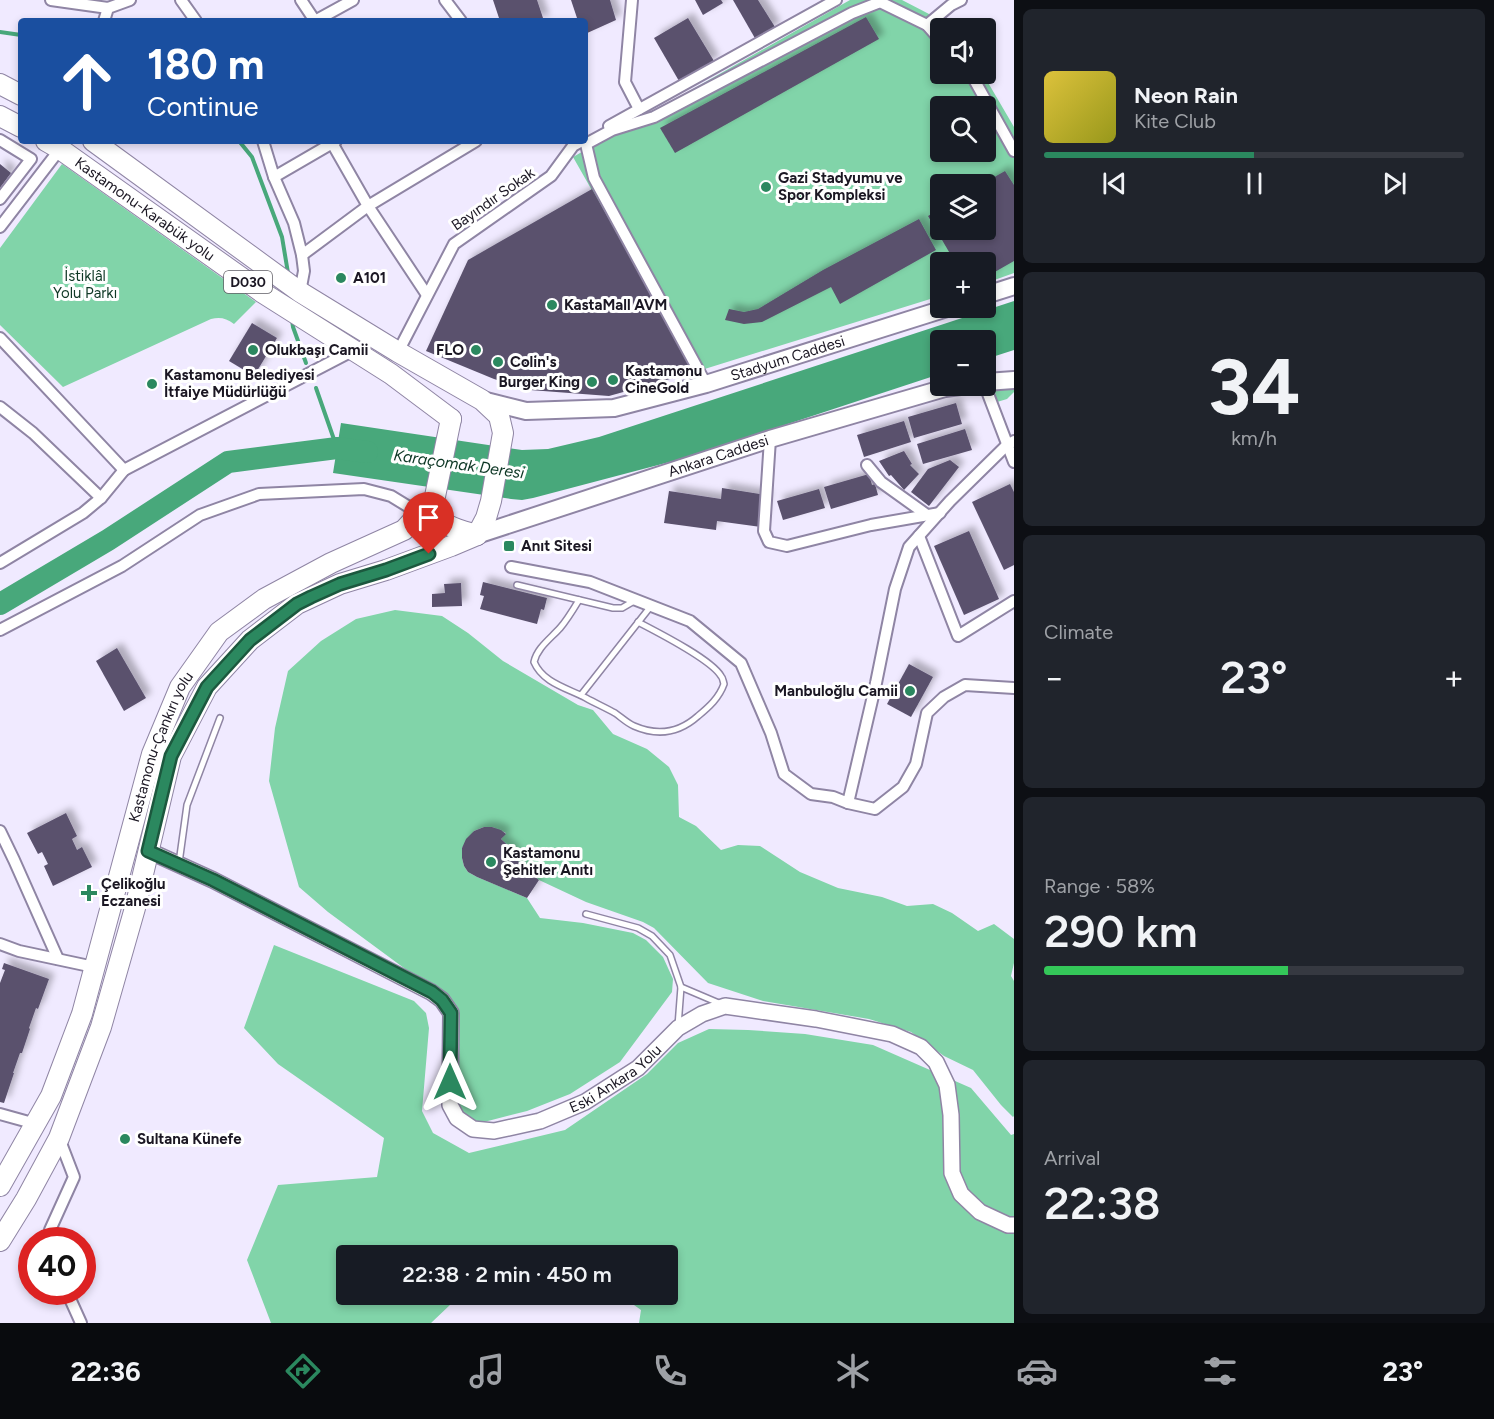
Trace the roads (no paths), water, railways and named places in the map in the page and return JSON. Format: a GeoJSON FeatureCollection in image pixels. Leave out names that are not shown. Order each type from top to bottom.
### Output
{"type":"FeatureCollection","features":[{"type":"Feature","properties":{"kind":"highway"},"geometry":{"type":"LineString","coordinates":[[0,84],[18,94]]}},
{"type":"Feature","properties":{"kind":"highway"},"geometry":{"type":"LineString","coordinates":[[0,116],[18,125]]}},
{"type":"Feature","properties":{"kind":"highway"},"geometry":{"type":"LineString","coordinates":[[97,144],[300,292],[482,400],[499,416],[503,433],[491,501],[486,518],[477,535],[446,524],[435,512],[425,511],[451,419],[463,409],[482,400]]}},
{"type":"Feature","properties":{"kind":"highway","name":"Kastamonu-Karabük yolu"},"geometry":{"type":"LineString","coordinates":[[53,145],[263,293],[391,374],[451,419]]}},
{"type":"Feature","properties":{"kind":"highway","name":"Kastamonu-Çankırı yolu"},"geometry":{"type":"LineString","coordinates":[[0,1186],[51,1096],[78,1024],[152,754],[180,687],[219,632],[264,599],[331,563],[404,530],[425,511]]}},
{"type":"Feature","properties":{"kind":"highway","name":"Kastamonu-Çankırı yolu"},"geometry":{"type":"LineString","coordinates":[[0,1240],[26,1199],[59,1138],[100,1027],[135,908],[171,756],[207,687],[250,640],[297,604],[340,584],[386,570],[477,535]]}},
{"type":"Feature","properties":{"kind":"main road"},"geometry":{"type":"LineString","coordinates":[[996,292],[1014,286]]}},
{"type":"Feature","properties":{"kind":"main road","name":"Stadyum Caddesi"},"geometry":{"type":"LineString","coordinates":[[482,400],[526,411],[614,408],[706,384],[930,313]]}},
{"type":"Feature","properties":{"kind":"main road"},"geometry":{"type":"LineString","coordinates":[[996,382],[1014,380]]}},
{"type":"Feature","properties":{"kind":"main road","name":"Ankara Caddesi"},"geometry":{"type":"LineString","coordinates":[[477,535],[770,439],[930,392]]}},
{"type":"Feature","properties":{"kind":"street"},"geometry":{"type":"LineString","coordinates":[[51,0],[108,8],[130,0]]}},
{"type":"Feature","properties":{"kind":"street"},"geometry":{"type":"LineString","coordinates":[[181,0],[194,18]]}},
{"type":"Feature","properties":{"kind":"street"},"geometry":{"type":"LineString","coordinates":[[301,0],[313,18]]}},
{"type":"Feature","properties":{"kind":"street"},"geometry":{"type":"LineString","coordinates":[[320,18],[353,0]]}},
{"type":"Feature","properties":{"kind":"street"},"geometry":{"type":"LineString","coordinates":[[446,0],[459,18]]}},
{"type":"Feature","properties":{"kind":"street"},"geometry":{"type":"LineString","coordinates":[[632,0],[625,82],[639,109]]}},
{"type":"Feature","properties":{"kind":"street","name":"Bayındır Sokak"},"geometry":{"type":"LineString","coordinates":[[588,137],[836,0]]}},
{"type":"Feature","properties":{"kind":"street"},"geometry":{"type":"LineString","coordinates":[[927,25],[951,5],[961,0]]}},
{"type":"Feature","properties":{"kind":"street"},"geometry":{"type":"LineString","coordinates":[[588,143],[612,130],[654,117],[852,13],[880,2],[930,28]]}},
{"type":"Feature","properties":{"kind":"street"},"geometry":{"type":"LineString","coordinates":[[105,18],[108,8]]}},
{"type":"Feature","properties":{"kind":"street"},"geometry":{"type":"LineString","coordinates":[[977,84],[1014,152]]}},
{"type":"Feature","properties":{"kind":"street"},"geometry":{"type":"LineString","coordinates":[[0,140],[45,168]]}},
{"type":"Feature","properties":{"kind":"street"},"geometry":{"type":"LineString","coordinates":[[264,144],[274,177],[294,223],[302,255],[304,271],[300,292]]}},
{"type":"Feature","properties":{"kind":"street"},"geometry":{"type":"LineString","coordinates":[[274,177],[331,144]]}},
{"type":"Feature","properties":{"kind":"street"},"geometry":{"type":"LineString","coordinates":[[335,144],[368,206],[427,295]]}},
{"type":"Feature","properties":{"kind":"street"},"geometry":{"type":"LineString","coordinates":[[302,255],[368,206],[471,144]]}},
{"type":"Feature","properties":{"kind":"street","name":"Bayındır Sokak"},"geometry":{"type":"LineString","coordinates":[[398,352],[454,244],[551,176],[576,144]]}},
{"type":"Feature","properties":{"kind":"street"},"geometry":{"type":"LineString","coordinates":[[586,144],[594,178],[706,384]]}},
{"type":"Feature","properties":{"kind":"street"},"geometry":{"type":"LineString","coordinates":[[0,227],[45,168],[53,145]]}},
{"type":"Feature","properties":{"kind":"street"},"geometry":{"type":"LineString","coordinates":[[0,199],[31,159]]}},
{"type":"Feature","properties":{"kind":"street"},"geometry":{"type":"LineString","coordinates":[[2,343],[124,470]]}},
{"type":"Feature","properties":{"kind":"street"},"geometry":{"type":"LineString","coordinates":[[0,562],[83,513],[101,498],[124,470],[354,350]]}},
{"type":"Feature","properties":{"kind":"street"},"geometry":{"type":"LineString","coordinates":[[990,396],[1010,443],[1014,462]]}},
{"type":"Feature","properties":{"kind":"street"},"geometry":{"type":"LineString","coordinates":[[0,407],[33,433],[101,498]]}},
{"type":"Feature","properties":{"kind":"street"},"geometry":{"type":"LineString","coordinates":[[770,439],[764,531],[769,542],[787,546],[871,525],[939,513]]}},
{"type":"Feature","properties":{"kind":"street"},"geometry":{"type":"LineString","coordinates":[[848,803],[895,590],[909,547],[939,513],[1010,443]]}},
{"type":"Feature","properties":{"kind":"street"},"geometry":{"type":"LineString","coordinates":[[867,465],[881,482],[927,515]]}},
{"type":"Feature","properties":{"kind":"street"},"geometry":{"type":"LineString","coordinates":[[0,630],[123,566],[200,515],[259,494],[364,489],[391,496],[408,507],[425,511]]}},
{"type":"Feature","properties":{"kind":"street"},"geometry":{"type":"LineString","coordinates":[[919,536],[958,636],[1014,601]]}},
{"type":"Feature","properties":{"kind":"street"},"geometry":{"type":"LineString","coordinates":[[511,567],[590,582],[690,621],[741,663],[771,733],[784,774],[811,794],[832,797],[848,803],[875,809],[903,787],[916,764],[927,713],[944,697],[965,685],[1014,688]]}},
{"type":"Feature","properties":{"kind":"street"},"geometry":{"type":"LineString","coordinates":[[0,831],[58,959]]}},
{"type":"Feature","properties":{"kind":"street"},"geometry":{"type":"LineString","coordinates":[[148,851],[179,864]]}},
{"type":"Feature","properties":{"kind":"street","name":"Eski Ankara Yolu"},"geometry":{"type":"LineString","coordinates":[[179,864],[432,992],[442,1000],[451,1013],[450,1105],[457,1118],[473,1129],[494,1131],[540,1121],[585,1102],[638,1068],[678,1028],[702,1014],[725,1006],[816,1019],[892,1034],[921,1047],[936,1062],[947,1085],[951,1115],[952,1173],[961,1194],[980,1212],[1008,1225],[1014,1225]]}},
{"type":"Feature","properties":{"kind":"street"},"geometry":{"type":"LineString","coordinates":[[0,944],[19,951],[94,967]]}},
{"type":"Feature","properties":{"kind":"street"},"geometry":{"type":"LineString","coordinates":[[0,1114],[36,1124]]}},
{"type":"Feature","properties":{"kind":"street"},"geometry":{"type":"LineString","coordinates":[[51,1227],[74,1177],[59,1138]]}},
{"type":"Feature","properties":{"kind":"street"},"geometry":{"type":"LineString","coordinates":[[73,1305],[81,1323]]}},
{"type":"Feature","properties":{"kind":"lane"},"geometry":{"type":"LineString","coordinates":[[517,585],[599,605],[622,608],[636,600]]}},
{"type":"Feature","properties":{"kind":"lane"},"geometry":{"type":"LineString","coordinates":[[579,600],[561,627],[543,645],[535,657],[534,662],[541,674],[556,685],[581,695],[632,725],[649,732],[671,731],[684,727],[721,693],[724,684],[721,675],[708,663],[638,622]]}},
{"type":"Feature","properties":{"kind":"lane"},"geometry":{"type":"LineString","coordinates":[[581,695],[651,606]]}},
{"type":"Feature","properties":{"kind":"lane"},"geometry":{"type":"LineString","coordinates":[[179,864],[187,805],[220,718]]}},
{"type":"Feature","properties":{"kind":"lane"},"geometry":{"type":"LineString","coordinates":[[586,914],[638,928],[652,936],[670,955],[681,987],[678,1028]]}},
{"type":"Feature","properties":{"kind":"lane"},"geometry":{"type":"LineString","coordinates":[[681,987],[725,1006]]}},
{"type":"Feature","properties":{"kind":"water"},"geometry":{"type":"Polygon","coordinates":[[[1014,301],[1014,350],[996,356],[996,330],[930,330],[930,377],[681,459],[533,498],[511,499],[333,473],[341,423],[522,450],[548,449],[599,437],[962,318],[996,318],[996,307],[1014,301]]]}},
{"type":"Feature","properties":{"kind":"waterway"},"geometry":{"type":"LineString","coordinates":[[0,32],[18,35]]}},
{"type":"Feature","properties":{"kind":"waterway"},"geometry":{"type":"LineString","coordinates":[[241,144],[252,157],[282,237],[288,273]]}},
{"type":"Feature","properties":{"kind":"waterway"},"geometry":{"type":"LineString","coordinates":[[292,320],[306,363]]}},
{"type":"Feature","properties":{"kind":"waterway"},"geometry":{"type":"LineString","coordinates":[[316,388],[337,448]]}},
{"type":"Feature","properties":{"kind":"waterway","name":"Karaçomak Deresi"},"geometry":{"type":"LineString","coordinates":[[0,604],[108,540],[228,462],[337,448],[367,452]]}},
{"type":"Feature","properties":{"kind":"place","name":"Gazi Stadyumu ve Spor Kompleksi"},"geometry":{"type":"Point","coordinates":[766,187]}},
{"type":"Feature","properties":{"kind":"place","name":"A101"},"geometry":{"type":"Point","coordinates":[341,278]}},
{"type":"Feature","properties":{"kind":"place","name":"KastaMall AVM"},"geometry":{"type":"Point","coordinates":[552,305]}},
{"type":"Feature","properties":{"kind":"place","name":"Olukbaşı Camii"},"geometry":{"type":"Point","coordinates":[253,350]}},
{"type":"Feature","properties":{"kind":"place","name":"FLO"},"geometry":{"type":"Point","coordinates":[476,350]}},
{"type":"Feature","properties":{"kind":"place","name":"Colin's"},"geometry":{"type":"Point","coordinates":[498,362]}},
{"type":"Feature","properties":{"kind":"place","name":"Kastamonu CineGold"},"geometry":{"type":"Point","coordinates":[613,380]}},
{"type":"Feature","properties":{"kind":"place","name":"Burger King"},"geometry":{"type":"Point","coordinates":[592,382]}},
{"type":"Feature","properties":{"kind":"place","name":"Kastamonu Belediyesi İtfaiye Müdürlüğü"},"geometry":{"type":"Point","coordinates":[152,384]}},
{"type":"Feature","properties":{"kind":"place","name":"Anıt Sitesi"},"geometry":{"type":"Point","coordinates":[509,546]}},
{"type":"Feature","properties":{"kind":"place","name":"Manbuloğlu Camii"},"geometry":{"type":"Point","coordinates":[910,691]}},
{"type":"Feature","properties":{"kind":"place","name":"Kastamonu Şehitler Anıtı"},"geometry":{"type":"Point","coordinates":[491,862]}},
{"type":"Feature","properties":{"kind":"place","name":"Çelikoğlu Eczanesi"},"geometry":{"type":"Point","coordinates":[89,893]}},
{"type":"Feature","properties":{"kind":"place","name":"Sultana Künefe"},"geometry":{"type":"Point","coordinates":[125,1139]}},
{"type":"Feature","properties":{"kind":"park label","name":"İstiklâl Yolu Parkı"},"geometry":{"type":"Point","coordinates":[85,284]}}]}
